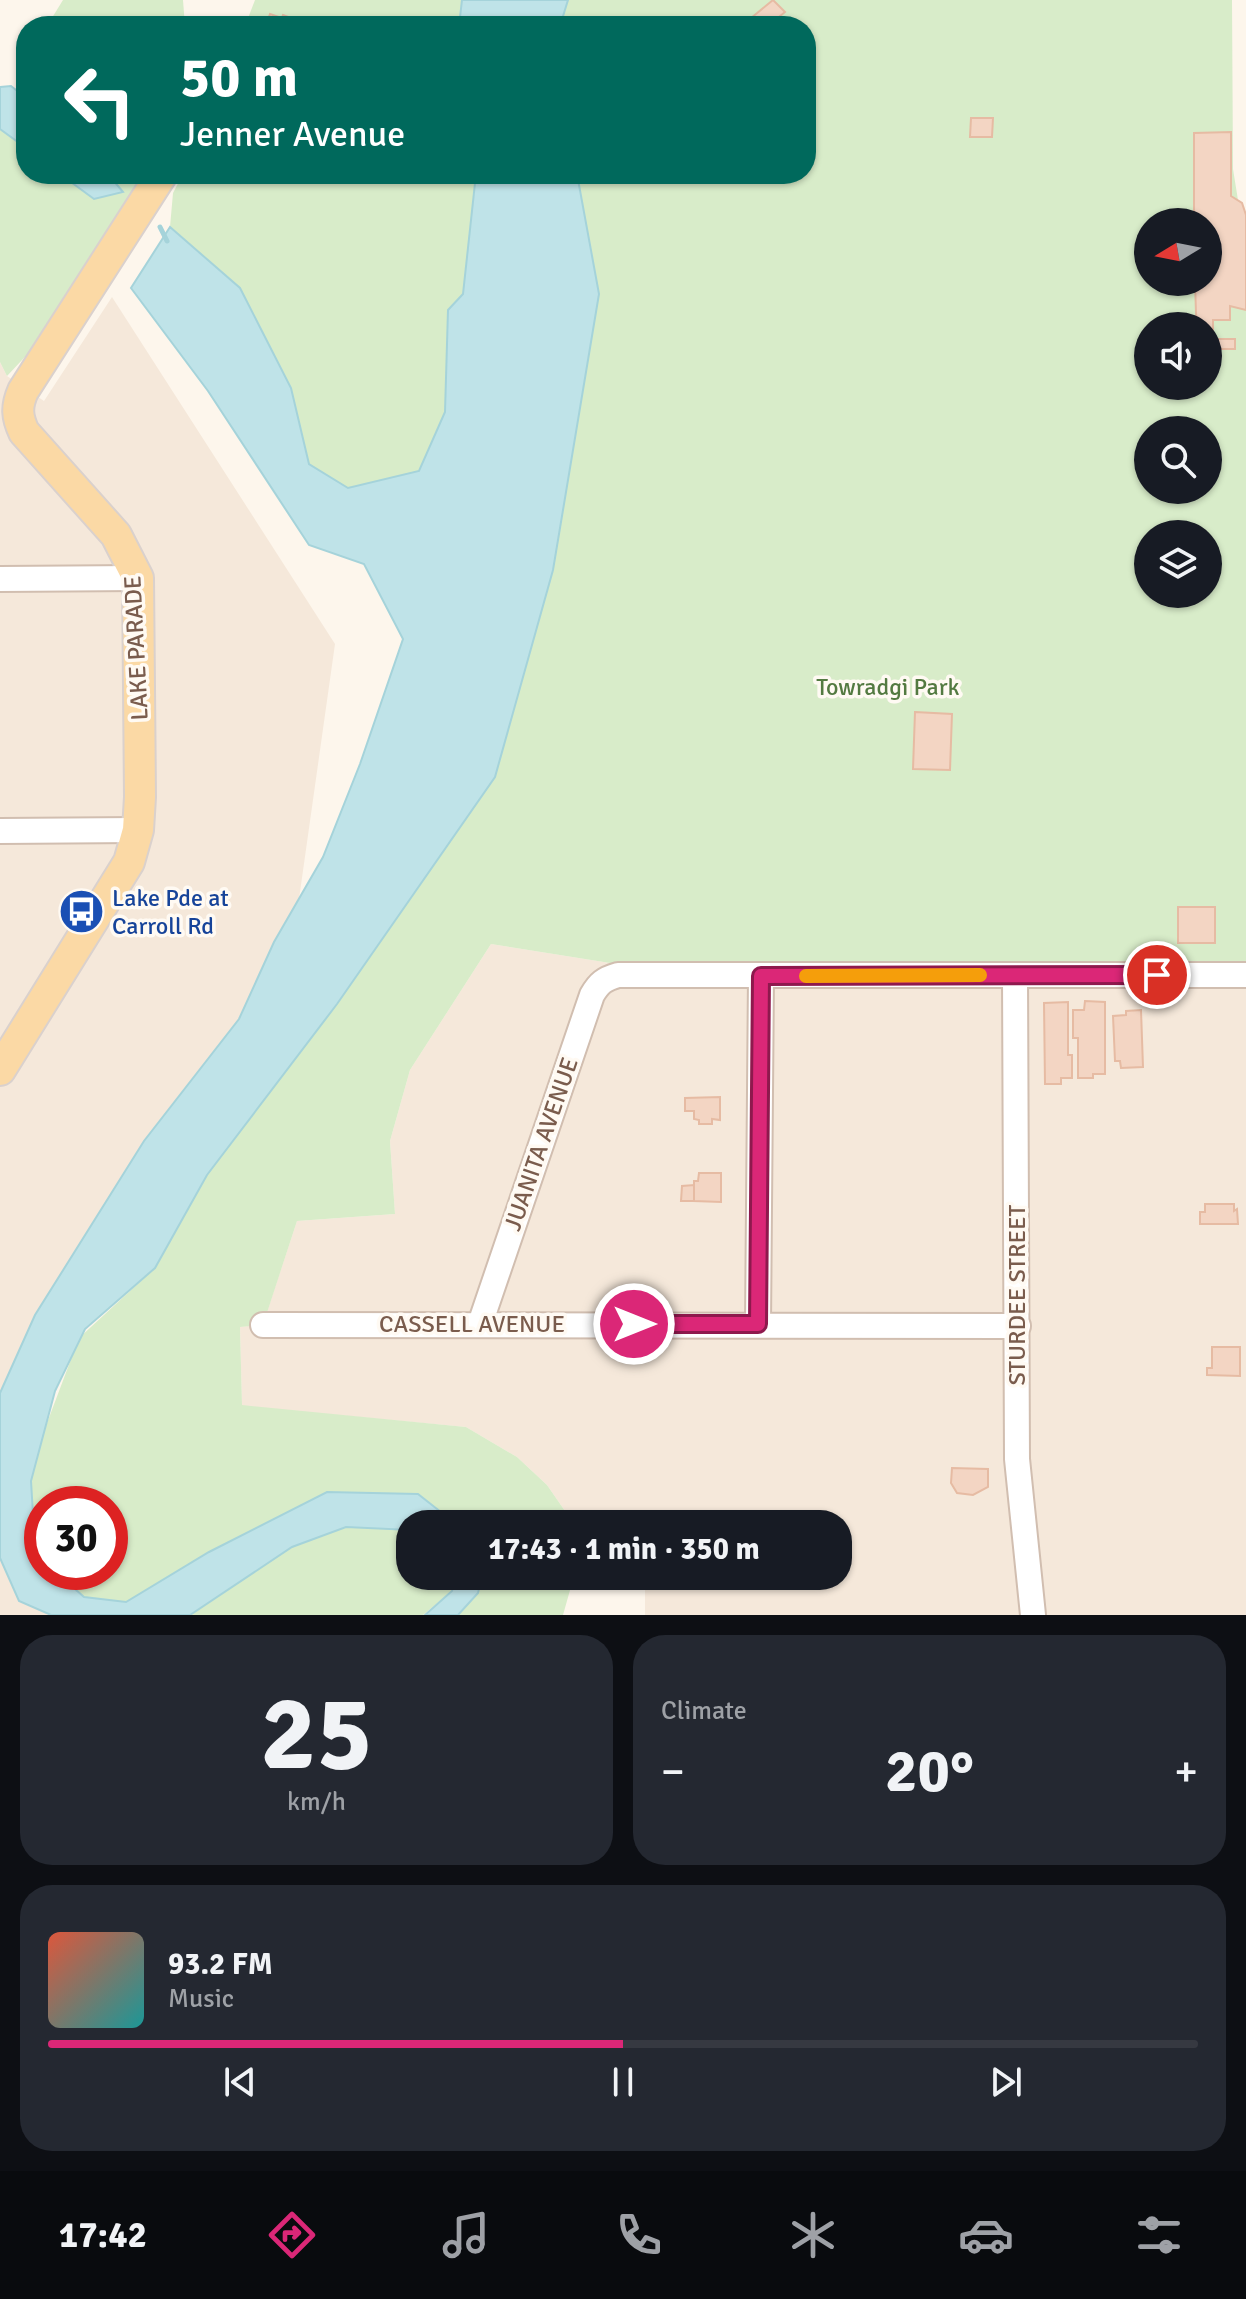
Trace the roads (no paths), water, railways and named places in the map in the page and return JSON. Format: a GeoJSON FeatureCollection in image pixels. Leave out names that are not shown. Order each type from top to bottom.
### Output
{"type":"FeatureCollection","features":[{"type":"Feature","properties":{"kind":"main road","name":"LAKE PARADE"},"geometry":{"type":"LineString","coordinates":[[0,1070],[121,876],[134,850],[138,830],[138,578],[116,535],[24,432],[18,419],[17,403],[156,184]]}},
{"type":"Feature","properties":{"kind":"street"},"geometry":{"type":"LineString","coordinates":[[0,579],[138,578]]}},
{"type":"Feature","properties":{"kind":"street"},"geometry":{"type":"LineString","coordinates":[[0,831],[138,830]]}},
{"type":"Feature","properties":{"kind":"street","name":"JUANITA AVENUE"},"geometry":{"type":"LineString","coordinates":[[480,1324],[598,984],[618,975],[761,976]]}},
{"type":"Feature","properties":{"kind":"street","name":"STURDEE STREET"},"geometry":{"type":"LineString","coordinates":[[1015,975],[1017,1459],[1033,1615]]}},
{"type":"Feature","properties":{"kind":"street"},"geometry":{"type":"LineString","coordinates":[[758,1324],[761,976],[1246,975]]}},
{"type":"Feature","properties":{"kind":"street","name":"CASSELL AVENUE"},"geometry":{"type":"LineString","coordinates":[[263,1325],[1018,1326]]}},
{"type":"Feature","properties":{"kind":"water"},"geometry":{"type":"Polygon","coordinates":[[[462,0],[568,0],[563,16],[460,16],[462,0]]]}},
{"type":"Feature","properties":{"kind":"water"},"geometry":{"type":"Polygon","coordinates":[[[11,86],[16,90],[16,141],[0,129],[0,87],[11,86]]]}},
{"type":"Feature","properties":{"kind":"water"},"geometry":{"type":"Polygon","coordinates":[[[74,184],[116,184],[123,192],[94,199],[74,184]]]}},
{"type":"Feature","properties":{"kind":"water"},"geometry":{"type":"Polygon","coordinates":[[[475,184],[579,184],[599,294],[553,570],[495,777],[337,1004],[207,1175],[155,1268],[85,1329],[55,1391],[31,1486],[24,1486],[24,1590],[76,1590],[84,1597],[126,1602],[209,1552],[327,1492],[418,1494],[438,1510],[396,1510],[396,1529],[346,1527],[292,1547],[190,1615],[51,1615],[19,1601],[0,1558],[0,1393],[35,1315],[144,1141],[239,1019],[274,942],[323,857],[360,764],[403,639],[364,564],[309,545],[208,391],[131,288],[170,227],[240,288],[291,388],[309,464],[348,488],[419,471],[445,412],[448,310],[463,294],[475,184]]]}},
{"type":"Feature","properties":{"kind":"water"},"geometry":{"type":"Polygon","coordinates":[[[479,1590],[458,1615],[425,1615],[452,1591],[479,1590]]]}},
{"type":"Feature","properties":{"kind":"waterway"},"geometry":{"type":"LineString","coordinates":[[160,227],[167,241]]}},
{"type":"Feature","properties":{"kind":"place","name":"Lake Pde at Carroll Rd"},"geometry":{"type":"Point","coordinates":[81,912]}},
{"type":"Feature","properties":{"kind":"park label","name":"Towradgi Park"},"geometry":{"type":"Point","coordinates":[888,687]}}]}
